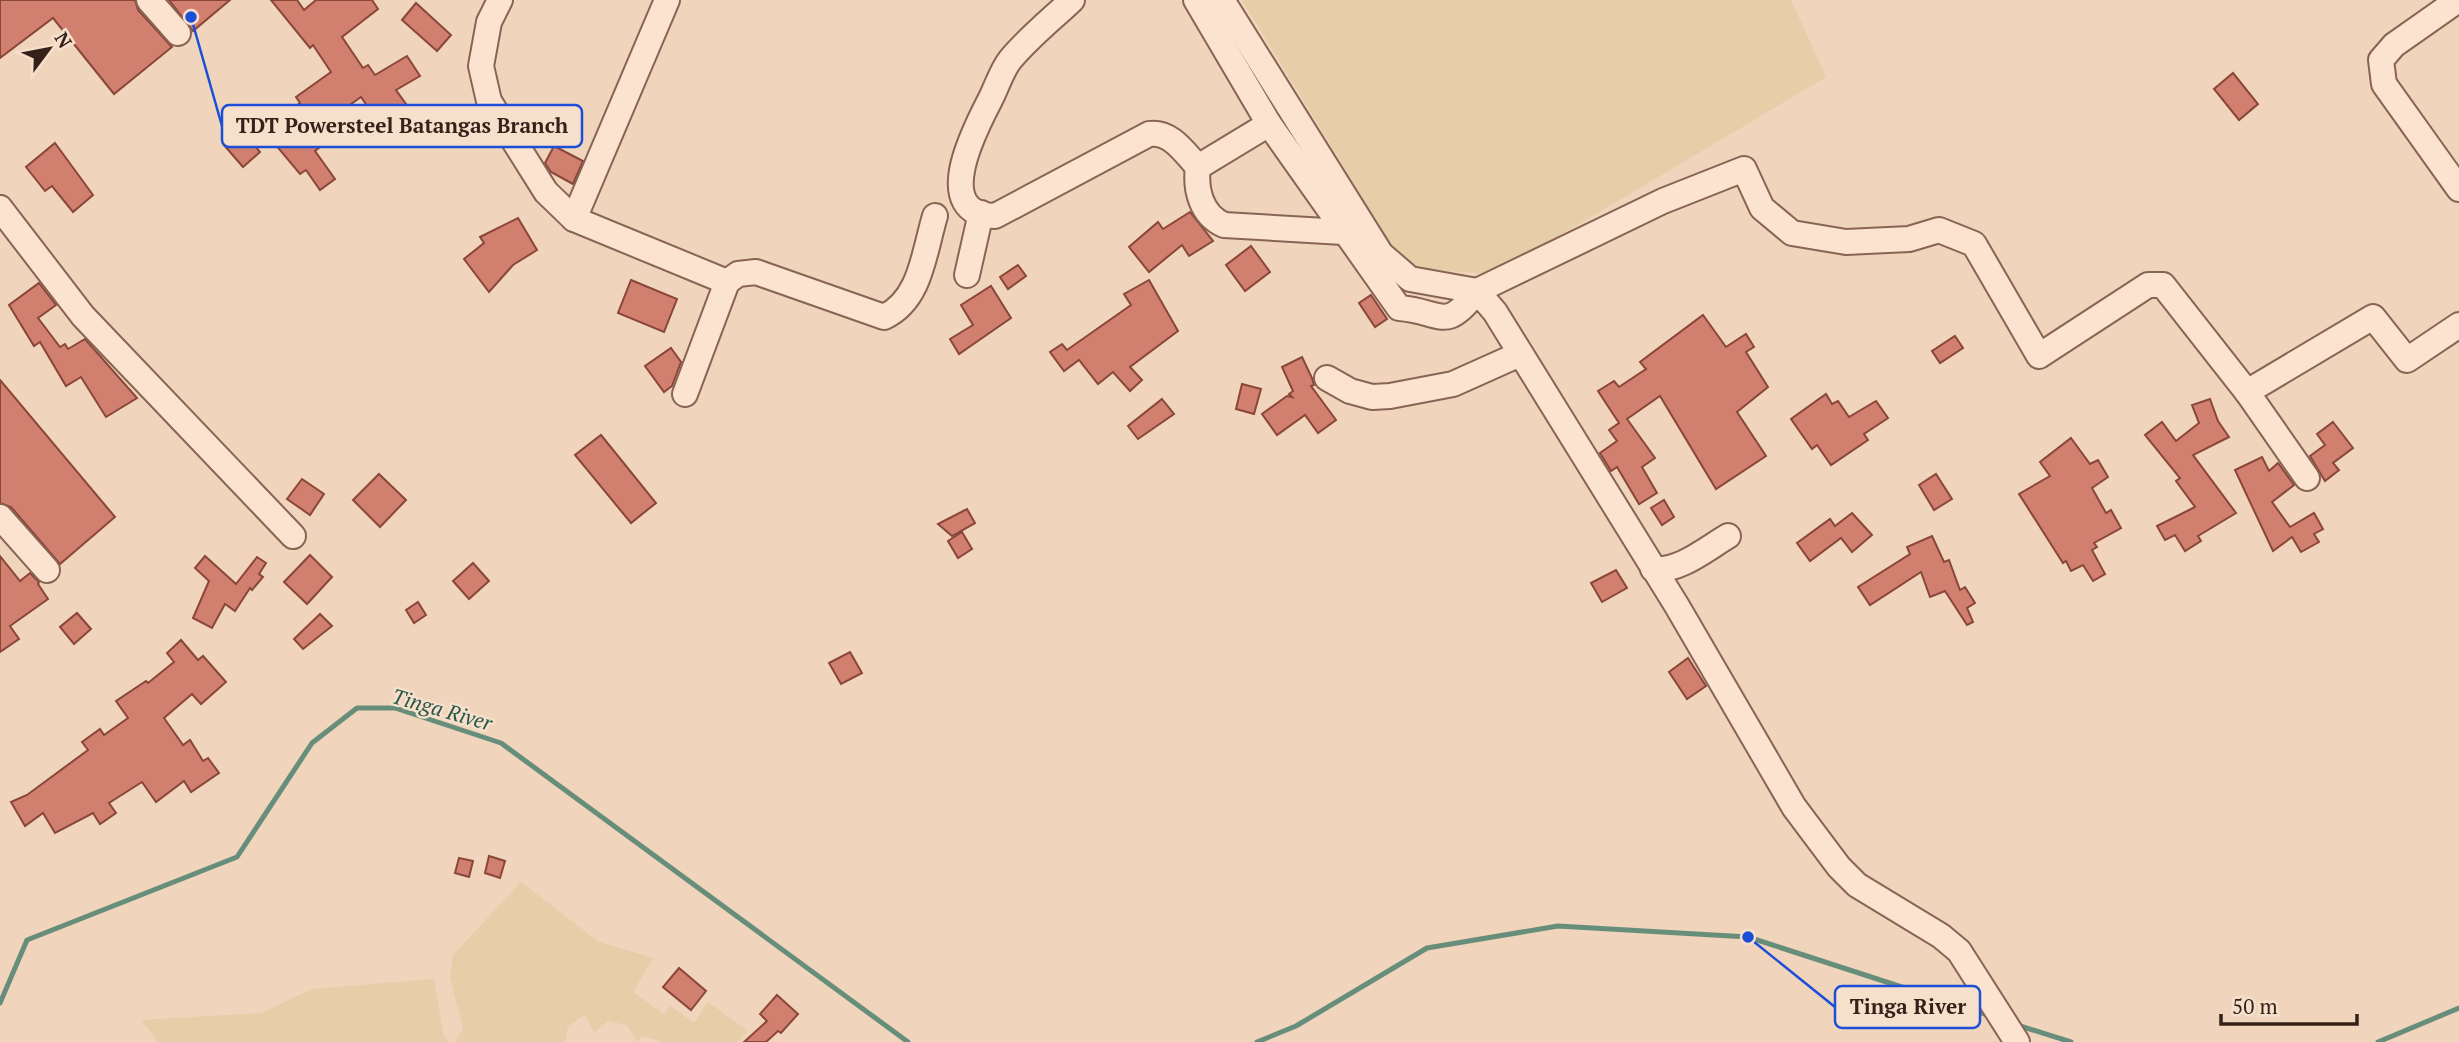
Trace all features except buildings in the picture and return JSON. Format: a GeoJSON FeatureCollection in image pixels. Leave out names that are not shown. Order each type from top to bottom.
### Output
{"type":"FeatureCollection","features":[{"type":"Feature","properties":{"kind":"street"},"geometry":{"type":"LineString","coordinates":[[149,0],[178,33]]}},
{"type":"Feature","properties":{"kind":"street"},"geometry":{"type":"LineString","coordinates":[[500,0],[489,22],[481,66],[489,101],[546,192],[574,219],[727,282]]}},
{"type":"Feature","properties":{"kind":"street"},"geometry":{"type":"LineString","coordinates":[[574,219],[667,0]]}},
{"type":"Feature","properties":{"kind":"street"},"geometry":{"type":"LineString","coordinates":[[1072,0],[1009,61],[972,135],[959,176],[965,201],[981,214],[995,216],[1149,134],[1160,132],[1171,138],[1198,167],[1196,184],[1204,206],[1214,220],[1224,225],[1343,232]]}},
{"type":"Feature","properties":{"kind":"street"},"geometry":{"type":"LineString","coordinates":[[1196,0],[1269,124],[1399,309],[1414,309],[1440,319],[1464,309],[1477,292],[1663,201],[1744,169],[1762,208],[1792,233],[1846,242],[1909,239],[1939,230],[1974,244],[2039,356],[2148,285],[2163,285],[2248,392],[2307,478]]}},
{"type":"Feature","properties":{"kind":"street"},"geometry":{"type":"LineString","coordinates":[[1222,0],[1381,254],[1410,279],[1477,292],[1495,312],[1653,569],[1794,807],[1839,867],[1881,901],[1941,936],[1959,951],[2017,1042]]}},
{"type":"Feature","properties":{"kind":"street"},"geometry":{"type":"LineString","coordinates":[[2458,0],[2394,46],[2381,60],[2384,84],[2459,189]]}},
{"type":"Feature","properties":{"kind":"street"},"geometry":{"type":"LineString","coordinates":[[1198,167],[1269,124]]}},
{"type":"Feature","properties":{"kind":"street"},"geometry":{"type":"LineString","coordinates":[[0,208],[83,316],[293,536]]}},
{"type":"Feature","properties":{"kind":"street"},"geometry":{"type":"LineString","coordinates":[[967,275],[981,214]]}},
{"type":"Feature","properties":{"kind":"street"},"geometry":{"type":"LineString","coordinates":[[685,394],[727,282],[738,274],[756,272],[884,317],[899,310],[910,299],[935,216]]}},
{"type":"Feature","properties":{"kind":"street"},"geometry":{"type":"LineString","coordinates":[[2248,392],[2373,317],[2407,360],[2459,325]]}},
{"type":"Feature","properties":{"kind":"street"},"geometry":{"type":"LineString","coordinates":[[1327,378],[1350,391],[1371,397],[1390,396],[1454,384],[1520,354]]}},
{"type":"Feature","properties":{"kind":"street"},"geometry":{"type":"LineString","coordinates":[[0,517],[47,570]]}},
{"type":"Feature","properties":{"kind":"street"},"geometry":{"type":"LineString","coordinates":[[1653,569],[1663,570],[1681,564],[1728,536]]}},
{"type":"Feature","properties":{"kind":"shaded area"},"geometry":{"type":"Polygon","coordinates":[[[1242,0],[1791,0],[1826,77],[1495,274],[1420,269],[1398,255],[1242,0]]]}},
{"type":"Feature","properties":{"kind":"shaded area"},"geometry":{"type":"Polygon","coordinates":[[[521,882],[599,942],[653,958],[633,992],[664,1014],[670,1006],[694,1023],[708,1002],[748,1031],[737,1042],[664,1042],[641,1036],[638,1042],[627,1025],[608,1021],[594,1033],[585,1015],[568,1026],[565,1042],[458,1042],[456,1040],[463,1029],[450,977],[453,955],[521,882]]]}},
{"type":"Feature","properties":{"kind":"shaded area"},"geometry":{"type":"Polygon","coordinates":[[[434,979],[443,1034],[449,1042],[158,1042],[141,1020],[262,1013],[312,989],[434,979]]]}},
{"type":"Feature","properties":{"kind":"waterway","name":"Tinga River"},"geometry":{"type":"LineString","coordinates":[[0,1003],[27,940],[237,857],[312,743],[357,708],[395,708],[501,743],[908,1042]]}},
{"type":"Feature","properties":{"kind":"waterway","name":"Tinga River"},"geometry":{"type":"LineString","coordinates":[[1257,1042],[1296,1026],[1427,948],[1558,926],[1748,937],[1991,1016]]}},
{"type":"Feature","properties":{"kind":"waterway","name":"Tinga River"},"geometry":{"type":"LineString","coordinates":[[2378,1042],[2459,1008]]}},
{"type":"Feature","properties":{"kind":"waterway","name":"Tinga River"},"geometry":{"type":"LineString","coordinates":[[2017,1025],[2071,1042]]}},
{"type":"Feature","properties":{"kind":"place","name":"TDT Powersteel Batangas Branch"},"geometry":{"type":"Point","coordinates":[191,17]}},
{"type":"Feature","properties":{"kind":"place","name":"Tinga River"},"geometry":{"type":"Point","coordinates":[1748,937]}}]}
